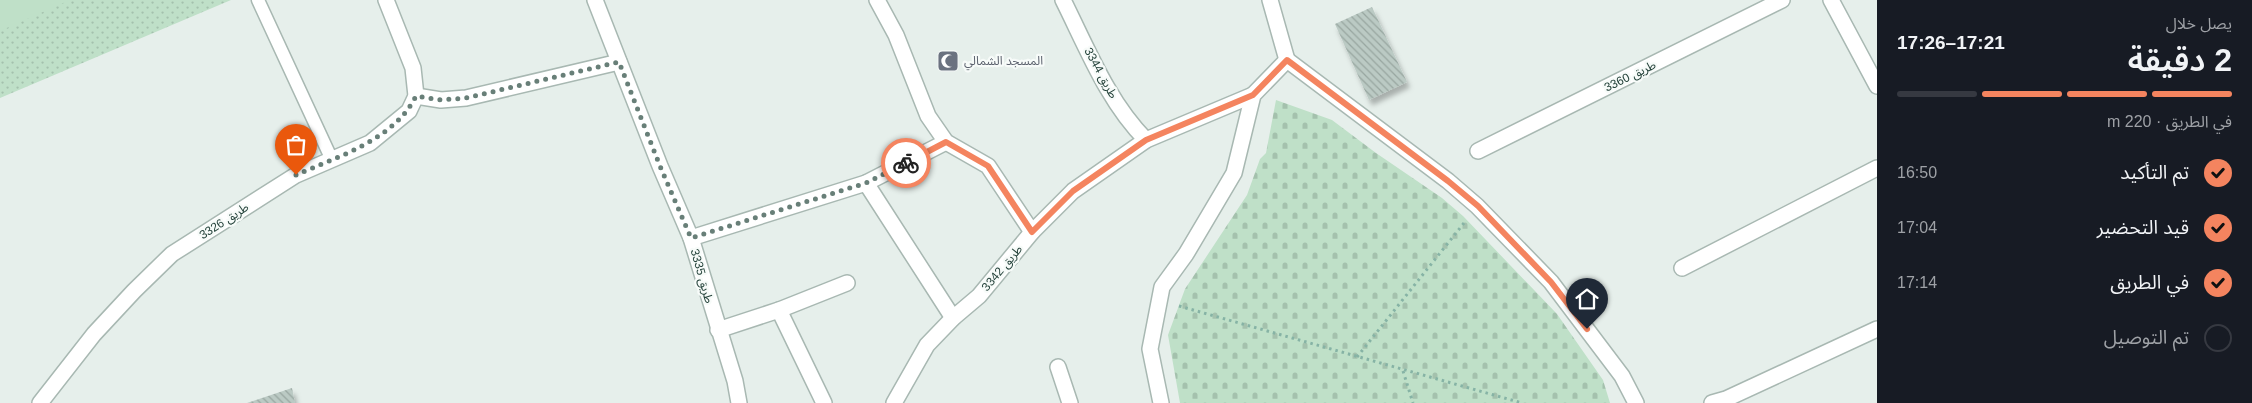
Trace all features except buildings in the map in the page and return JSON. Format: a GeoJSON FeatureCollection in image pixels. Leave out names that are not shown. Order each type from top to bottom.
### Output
{"type":"FeatureCollection","features":[{"type":"Feature","properties":{"kind":"street"},"geometry":{"type":"LineString","coordinates":[[386,0],[413,68],[416,96],[441,100],[466,98],[619,62]]}},
{"type":"Feature","properties":{"kind":"street","name":"طريق 3335"},"geometry":{"type":"LineString","coordinates":[[594,0],[660,166],[691,238],[735,381],[739,403]]}},
{"type":"Feature","properties":{"kind":"street"},"geometry":{"type":"LineString","coordinates":[[877,0],[896,35],[928,116],[946,142],[988,166],[1032,232]]}},
{"type":"Feature","properties":{"kind":"street","name":"طريق 3344"},"geometry":{"type":"LineString","coordinates":[[1063,0],[1097,68],[1134,128],[1146,140]]}},
{"type":"Feature","properties":{"kind":"street"},"geometry":{"type":"LineString","coordinates":[[1270,0],[1287,60],[1448,181],[1478,206],[1551,282],[1622,376],[1636,403]]}},
{"type":"Feature","properties":{"kind":"street","name":"طريق 3360"},"geometry":{"type":"LineString","coordinates":[[1478,151],[1782,0]]}},
{"type":"Feature","properties":{"kind":"street"},"geometry":{"type":"LineString","coordinates":[[1831,0],[1873,68],[1877,86]]}},
{"type":"Feature","properties":{"kind":"street"},"geometry":{"type":"LineString","coordinates":[[1161,403],[1150,349],[1162,287],[1186,254],[1234,173],[1253,95],[1287,60]]}},
{"type":"Feature","properties":{"kind":"street","name":"طريق 3342"},"geometry":{"type":"LineString","coordinates":[[894,403],[927,345],[953,318],[979,296],[1032,232],[1073,191],[1146,140],[1253,95]]}},
{"type":"Feature","properties":{"kind":"street","name":"طريق 3326"},"geometry":{"type":"LineString","coordinates":[[40,403],[94,334],[172,254],[296,175],[370,143],[408,111],[416,96]]}},
{"type":"Feature","properties":{"kind":"street"},"geometry":{"type":"LineString","coordinates":[[691,238],[866,183],[946,142]]}},
{"type":"Feature","properties":{"kind":"street"},"geometry":{"type":"LineString","coordinates":[[1682,268],[1877,168]]}},
{"type":"Feature","properties":{"kind":"street"},"geometry":{"type":"LineString","coordinates":[[866,183],[953,318]]}},
{"type":"Feature","properties":{"kind":"street"},"geometry":{"type":"LineString","coordinates":[[718,330],[779,310],[847,283]]}},
{"type":"Feature","properties":{"kind":"street"},"geometry":{"type":"LineString","coordinates":[[779,310],[824,403]]}},
{"type":"Feature","properties":{"kind":"street"},"geometry":{"type":"LineString","coordinates":[[1712,403],[1726,399],[1877,329]]}},
{"type":"Feature","properties":{"kind":"street"},"geometry":{"type":"LineString","coordinates":[[1058,367],[1070,403]]}},
{"type":"Feature","properties":{"kind":"lane"},"geometry":{"type":"LineString","coordinates":[[258,0],[332,160]]}},
{"type":"Feature","properties":{"kind":"path"},"geometry":{"type":"LineString","coordinates":[[1357,357],[1478,206]]}},
{"type":"Feature","properties":{"kind":"path"},"geometry":{"type":"LineString","coordinates":[[1159,301],[1522,403]]}},
{"type":"Feature","properties":{"kind":"path"},"geometry":{"type":"LineString","coordinates":[[1403,371],[1413,403]]}},
{"type":"Feature","properties":{"kind":"green space"},"geometry":{"type":"Polygon","coordinates":[[[0,0],[231,0],[0,98],[0,0]]]}},
{"type":"Feature","properties":{"kind":"green space"},"geometry":{"type":"Polygon","coordinates":[[[0,0],[70,0],[0,31],[0,0]]]}},
{"type":"Feature","properties":{"kind":"green space"},"geometry":{"type":"Polygon","coordinates":[[[1276,100],[1332,120],[1442,198],[1463,216],[1557,314],[1603,380],[1610,403],[1180,403],[1168,335],[1185,289],[1247,195],[1260,159],[1266,153],[1276,100]]]}},
{"type":"Feature","properties":{"kind":"way so far"},"geometry":{"type":"LineString","coordinates":[[296,175],[370,143],[408,111],[416,96],[441,100],[466,98],[619,62],[691,238],[866,183],[906,163]]}},
{"type":"Feature","properties":{"kind":"place","name":"المسجد الشمالي"},"geometry":{"type":"Point","coordinates":[948,61]}},
{"type":"Feature","properties":{"kind":"route"},"geometry":{"type":"LineString","coordinates":[[906,163],[946,142],[954,145],[988,166],[1032,232],[1073,191],[1146,140],[1253,95],[1287,60],[1448,181],[1478,206],[1551,282],[1587,329]]}}]}
